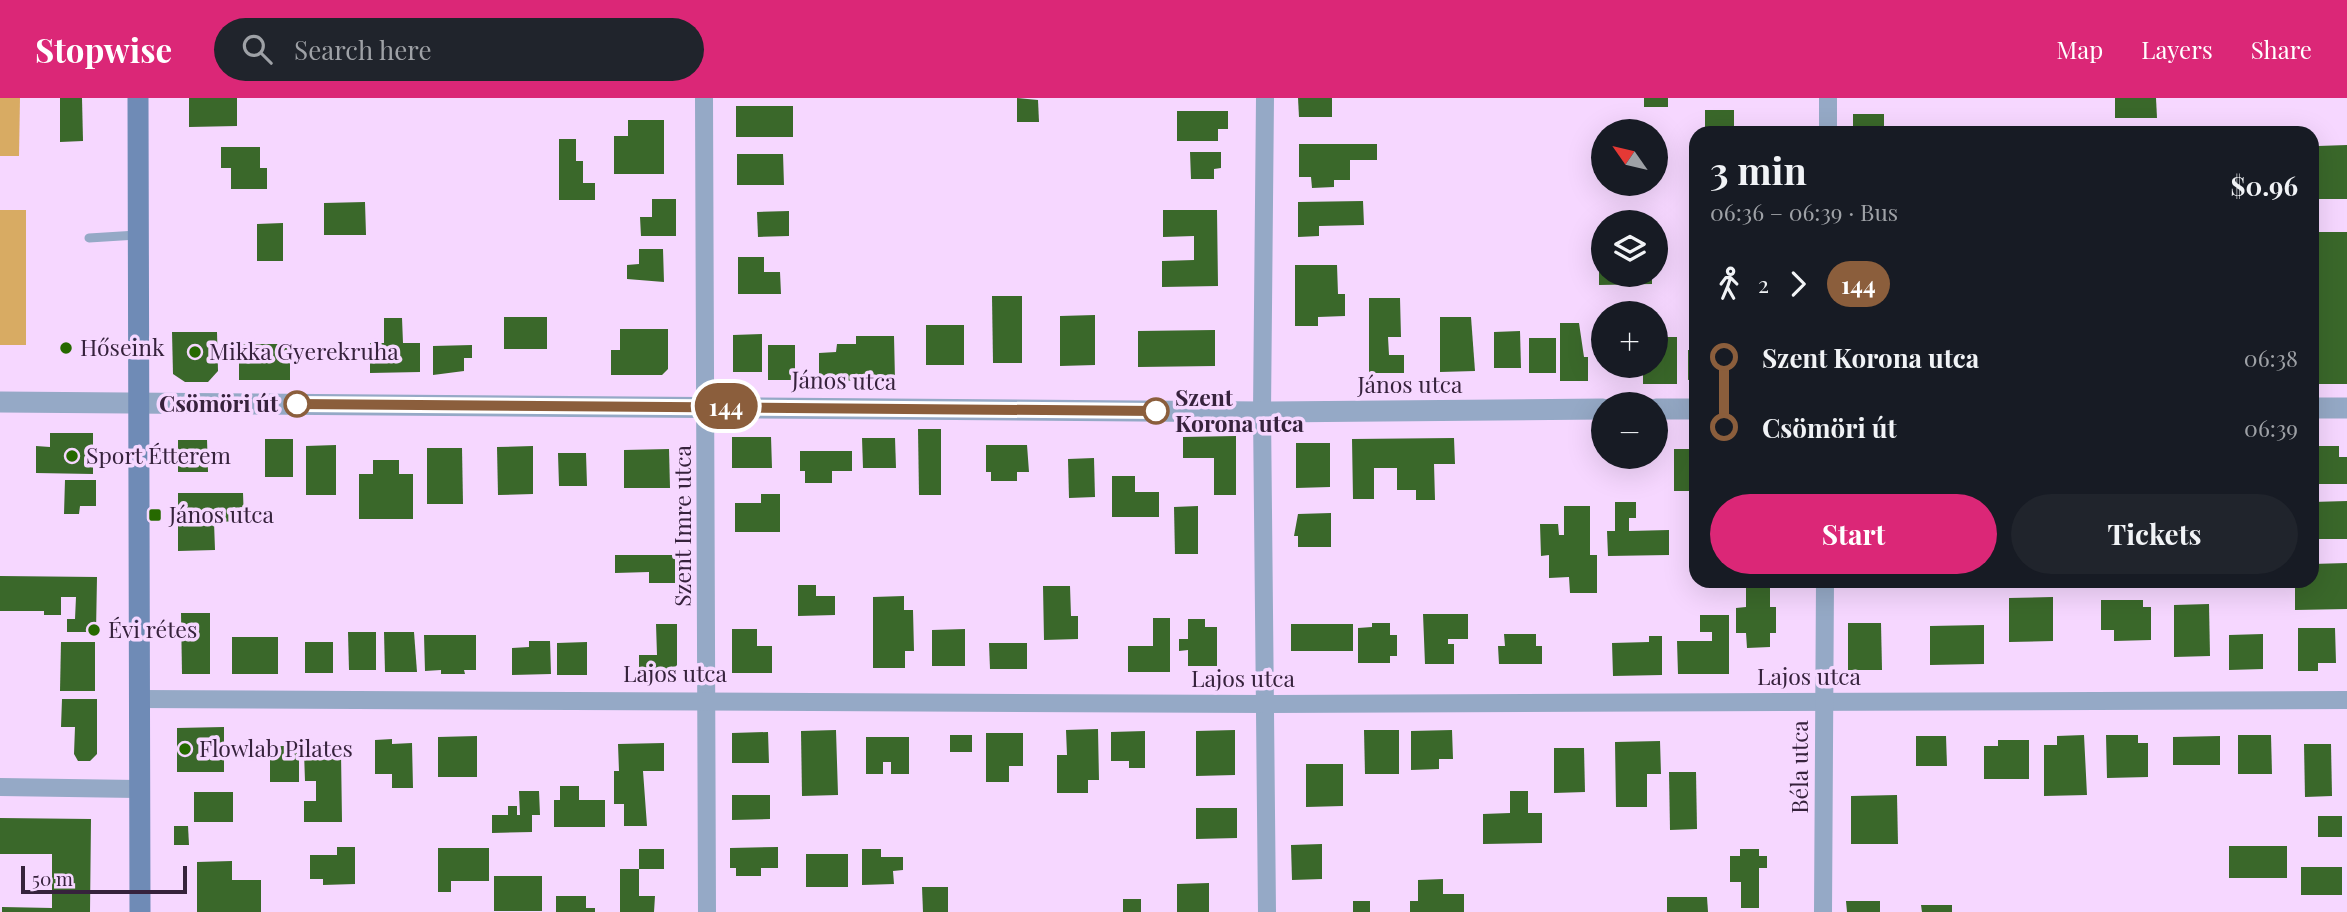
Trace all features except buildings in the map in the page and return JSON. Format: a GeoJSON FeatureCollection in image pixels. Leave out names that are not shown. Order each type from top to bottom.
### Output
{"type":"FeatureCollection","features":[{"type":"Feature","properties":{"kind":"main road"},"geometry":{"type":"LineString","coordinates":[[138,98],[137,789],[140,912]]}},
{"type":"Feature","properties":{"kind":"street","name":"Szent Imre utca"},"geometry":{"type":"LineString","coordinates":[[704,98],[708,405],[707,912]]}},
{"type":"Feature","properties":{"kind":"street"},"geometry":{"type":"LineString","coordinates":[[1265,98],[1262,412],[1267,912]]}},
{"type":"Feature","properties":{"kind":"street"},"geometry":{"type":"LineString","coordinates":[[1828,98],[1828,126]]}},
{"type":"Feature","properties":{"kind":"street","name":"János utca"},"geometry":{"type":"LineString","coordinates":[[0,402],[708,405],[1262,412],[1591,409]]}},
{"type":"Feature","properties":{"kind":"street"},"geometry":{"type":"LineString","coordinates":[[2319,408],[2347,408]]}},
{"type":"Feature","properties":{"kind":"street"},"geometry":{"type":"LineString","coordinates":[[1668,409],[1689,409]]}},
{"type":"Feature","properties":{"kind":"street","name":"Béla utca"},"geometry":{"type":"LineString","coordinates":[[1824,912],[1825,588]]}},
{"type":"Feature","properties":{"kind":"street","name":"Lajos utca"},"geometry":{"type":"LineString","coordinates":[[138,699],[707,699],[1265,704],[2347,700]]}},
{"type":"Feature","properties":{"kind":"street"},"geometry":{"type":"LineString","coordinates":[[0,787],[137,789]]}},
{"type":"Feature","properties":{"kind":"lane"},"geometry":{"type":"LineString","coordinates":[[89,239],[139,235]]}},
{"type":"Feature","properties":{"kind":"shaded area"},"geometry":{"type":"Polygon","coordinates":[[[0,98],[20,98],[19,156],[0,156],[0,98]]]}},
{"type":"Feature","properties":{"kind":"shaded area"},"geometry":{"type":"Polygon","coordinates":[[[0,210],[26,210],[26,345],[0,345],[0,210]]]}},
{"type":"Feature","properties":{"kind":"bus line","name":"144"},"geometry":{"type":"LineString","coordinates":[[297,404],[1156,411]]}},
{"type":"Feature","properties":{"kind":"place","name":"Hőseink"},"geometry":{"type":"Point","coordinates":[66,348]}},
{"type":"Feature","properties":{"kind":"place","name":"Mikka Gyerekruha"},"geometry":{"type":"Point","coordinates":[195,352]}},
{"type":"Feature","properties":{"kind":"place","name":"Csömöri út"},"geometry":{"type":"Point","coordinates":[297,404]}},
{"type":"Feature","properties":{"kind":"place","name":"Szent Korona utca"},"geometry":{"type":"Point","coordinates":[1156,411]}},
{"type":"Feature","properties":{"kind":"place","name":"Sport Étterem"},"geometry":{"type":"Point","coordinates":[72,456]}},
{"type":"Feature","properties":{"kind":"place","name":"János utca"},"geometry":{"type":"Point","coordinates":[155,515]}},
{"type":"Feature","properties":{"kind":"place","name":"Évi rétes"},"geometry":{"type":"Point","coordinates":[94,630]}},
{"type":"Feature","properties":{"kind":"place","name":"Flowlab Pilates"},"geometry":{"type":"Point","coordinates":[185,749]}}]}
